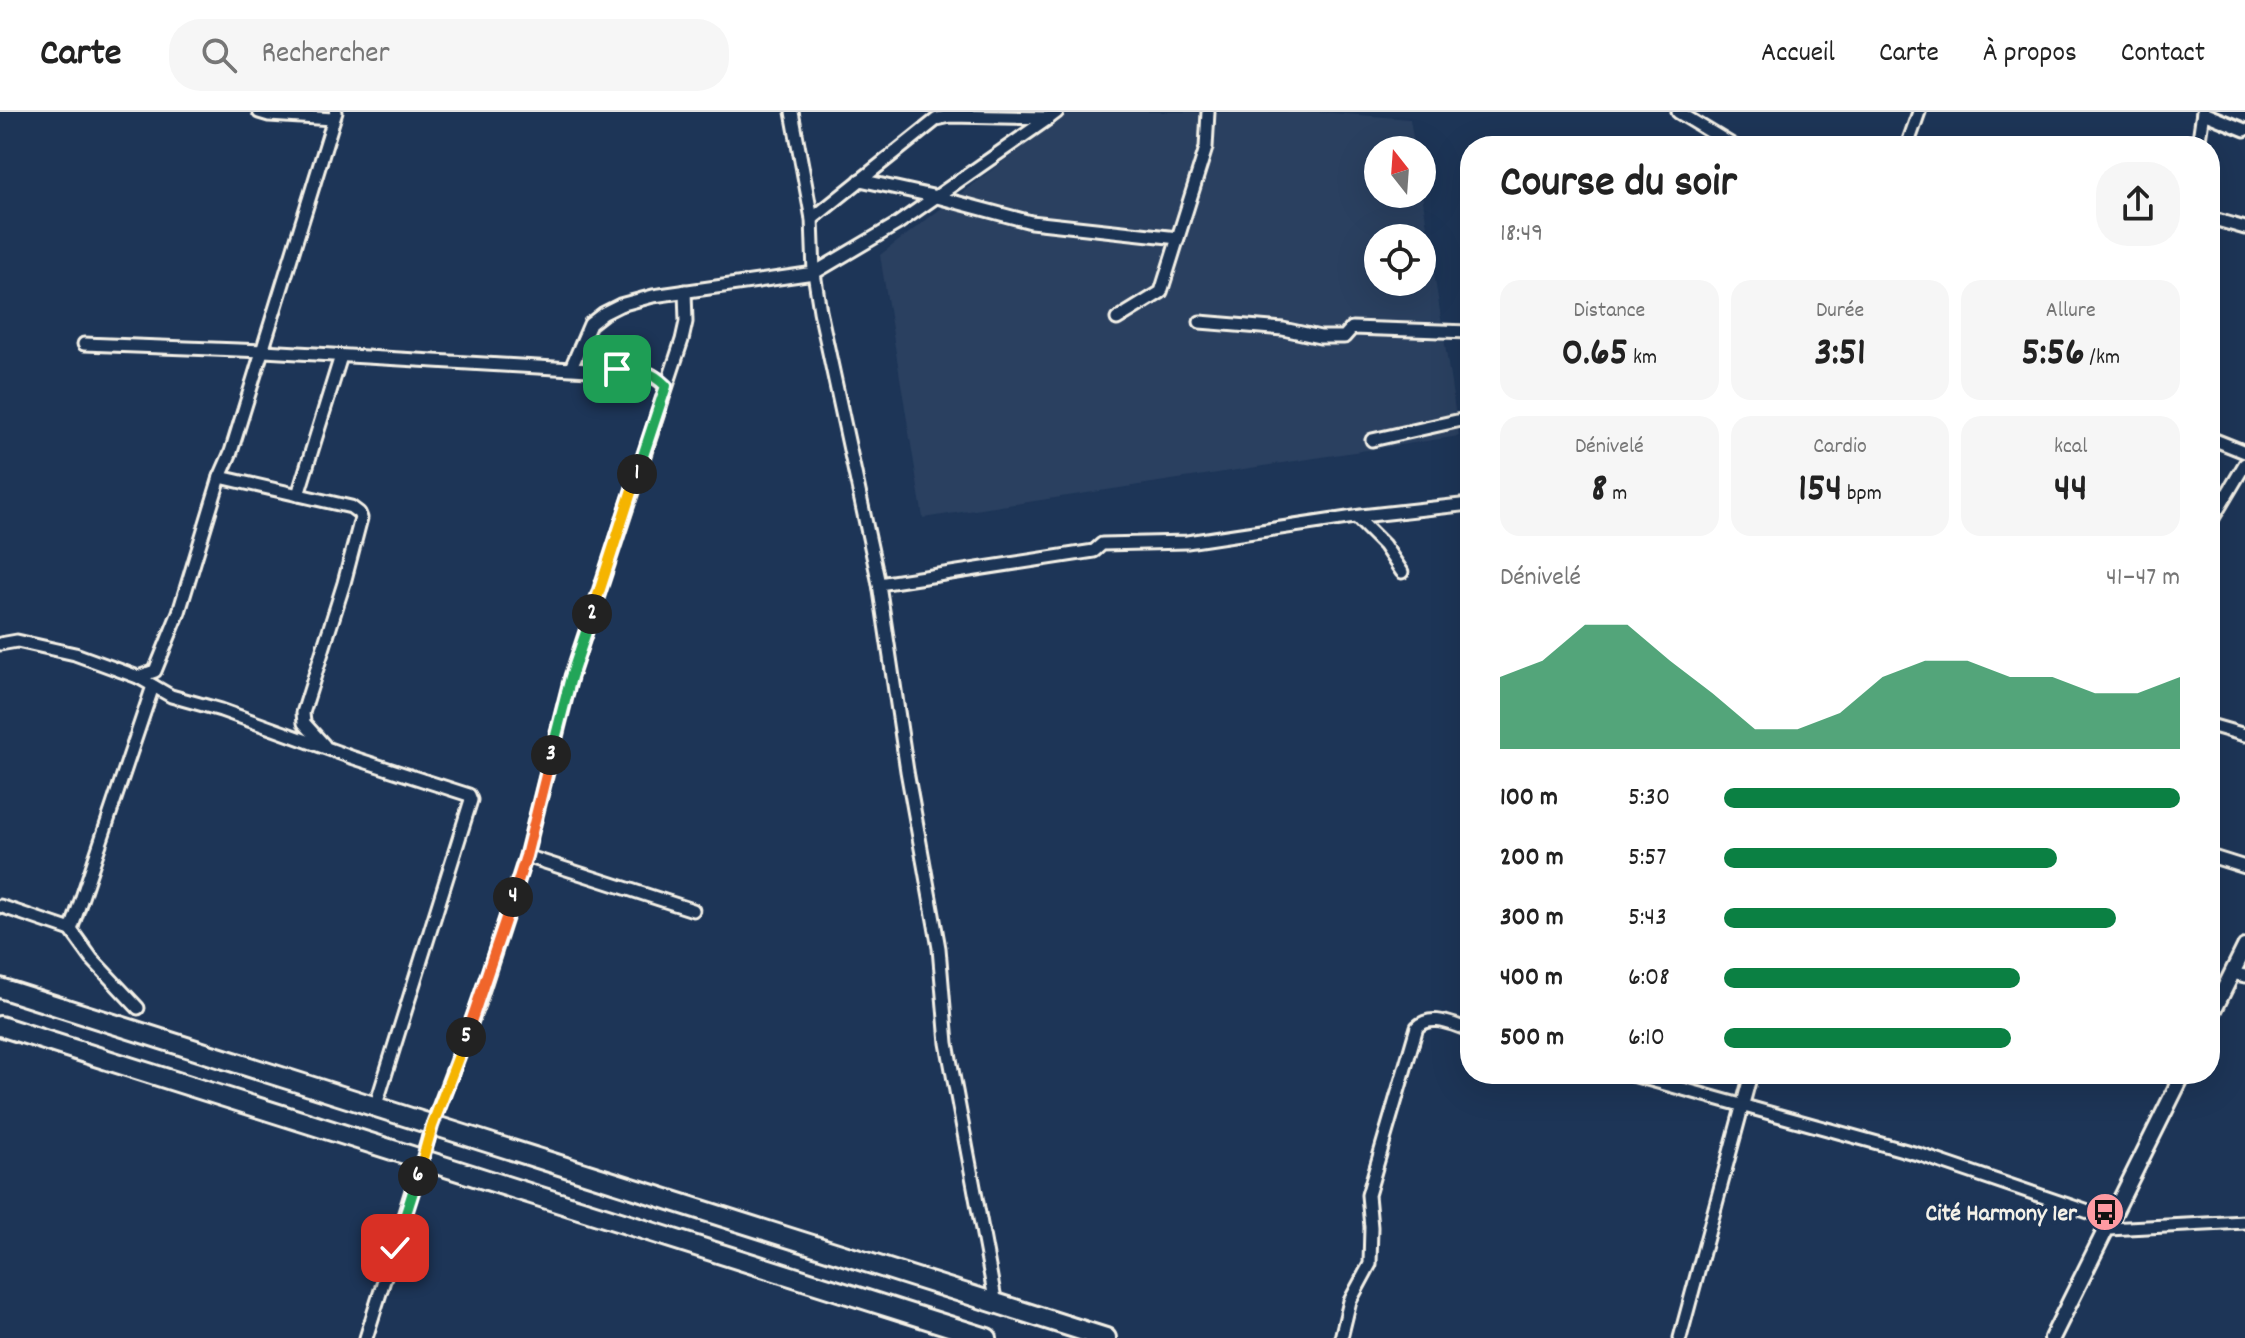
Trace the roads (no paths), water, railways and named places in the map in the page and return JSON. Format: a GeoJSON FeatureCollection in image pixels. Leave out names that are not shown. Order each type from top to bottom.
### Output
{"type":"FeatureCollection","features":[{"type":"Feature","properties":{"kind":"highway"},"geometry":{"type":"LineString","coordinates":[[0,988],[1106,1338]]}},
{"type":"Feature","properties":{"kind":"highway"},"geometry":{"type":"LineString","coordinates":[[0,1026],[987,1338]]}},
{"type":"Feature","properties":{"kind":"street"},"geometry":{"type":"LineString","coordinates":[[138,677],[151,674],[159,664],[179,612],[220,477],[264,351],[334,115],[269,115],[259,112]]}},
{"type":"Feature","properties":{"kind":"street"},"geometry":{"type":"LineString","coordinates":[[792,112],[812,219],[814,273],[879,584],[907,771],[939,948],[947,1043],[996,1304]]}},
{"type":"Feature","properties":{"kind":"street"},"geometry":{"type":"LineString","coordinates":[[1117,319],[1161,292],[1206,148],[1208,112]]}},
{"type":"Feature","properties":{"kind":"street"},"geometry":{"type":"LineString","coordinates":[[1678,112],[1718,136]]}},
{"type":"Feature","properties":{"kind":"street"},"geometry":{"type":"LineString","coordinates":[[1911,136],[1919,112]]}},
{"type":"Feature","properties":{"kind":"street"},"geometry":{"type":"LineString","coordinates":[[2199,136],[2203,112],[2245,130]]}},
{"type":"Feature","properties":{"kind":"street"},"geometry":{"type":"LineString","coordinates":[[812,219],[937,119],[950,116],[1053,115]]}},
{"type":"Feature","properties":{"kind":"street"},"geometry":{"type":"LineString","coordinates":[[571,368],[590,324],[620,305],[653,296],[814,273],[897,224],[1053,115]]}},
{"type":"Feature","properties":{"kind":"street"},"geometry":{"type":"LineString","coordinates":[[860,180],[1031,222],[1178,238]]}},
{"type":"Feature","properties":{"kind":"street"},"geometry":{"type":"LineString","coordinates":[[2220,221],[2245,228]]}},
{"type":"Feature","properties":{"kind":"street"},"geometry":{"type":"LineString","coordinates":[[366,1338],[432,1126],[480,999],[526,856],[571,677],[686,322],[685,291]]}},
{"type":"Feature","properties":{"kind":"street"},"geometry":{"type":"LineString","coordinates":[[1200,322],[1283,329],[1320,337],[1344,337],[1352,328],[1460,332]]}},
{"type":"Feature","properties":{"kind":"street"},"geometry":{"type":"LineString","coordinates":[[84,344],[589,370],[633,368],[647,371],[666,386]]}},
{"type":"Feature","properties":{"kind":"street"},"geometry":{"type":"LineString","coordinates":[[298,495],[341,356]]}},
{"type":"Feature","properties":{"kind":"street"},"geometry":{"type":"LineString","coordinates":[[1372,440],[1460,420]]}},
{"type":"Feature","properties":{"kind":"street"},"geometry":{"type":"LineString","coordinates":[[2220,442],[2245,452]]}},
{"type":"Feature","properties":{"kind":"street"},"geometry":{"type":"LineString","coordinates":[[2220,506],[2245,464]]}},
{"type":"Feature","properties":{"kind":"street"},"geometry":{"type":"LineString","coordinates":[[220,477],[351,507],[361,518],[303,713],[304,723],[327,748]]}},
{"type":"Feature","properties":{"kind":"street"},"geometry":{"type":"LineString","coordinates":[[879,584],[1094,551],[1102,544],[1187,542],[1460,505]]}},
{"type":"Feature","properties":{"kind":"street"},"geometry":{"type":"LineString","coordinates":[[1356,517],[1384,545],[1402,572]]}},
{"type":"Feature","properties":{"kind":"street"},"geometry":{"type":"LineString","coordinates":[[0,644],[17,641],[75,654],[138,677],[171,696],[466,793],[471,800],[375,1108]]}},
{"type":"Feature","properties":{"kind":"street"},"geometry":{"type":"LineString","coordinates":[[71,930],[153,686]]}},
{"type":"Feature","properties":{"kind":"street"},"geometry":{"type":"LineString","coordinates":[[2220,728],[2245,735]]}},
{"type":"Feature","properties":{"kind":"street"},"geometry":{"type":"LineString","coordinates":[[526,856],[693,910]]}},
{"type":"Feature","properties":{"kind":"street"},"geometry":{"type":"LineString","coordinates":[[2220,859],[2245,867]]}},
{"type":"Feature","properties":{"kind":"street"},"geometry":{"type":"LineString","coordinates":[[0,906],[71,930],[92,959],[138,1008]]}},
{"type":"Feature","properties":{"kind":"street"},"geometry":{"type":"LineString","coordinates":[[2220,1003],[2238,975],[2245,947]]}},
{"type":"Feature","properties":{"kind":"street"},"geometry":{"type":"LineString","coordinates":[[1341,1338],[1350,1301],[1370,1264],[1368,1195],[1417,1027],[1424,1020],[1431,1019],[1460,1027]]}},
{"type":"Feature","properties":{"kind":"street"},"geometry":{"type":"LineString","coordinates":[[1665,1084],[1921,1155],[2110,1225],[2245,1222]]}},
{"type":"Feature","properties":{"kind":"street"},"geometry":{"type":"LineString","coordinates":[[1680,1338],[1748,1084]]}},
{"type":"Feature","properties":{"kind":"street"},"geometry":{"type":"LineString","coordinates":[[2052,1338],[2178,1084]]}},
{"type":"Feature","properties":{"kind":"place","name":"Cité Harmony 1er"},"geometry":{"type":"Point","coordinates":[2105,1212]}}]}
